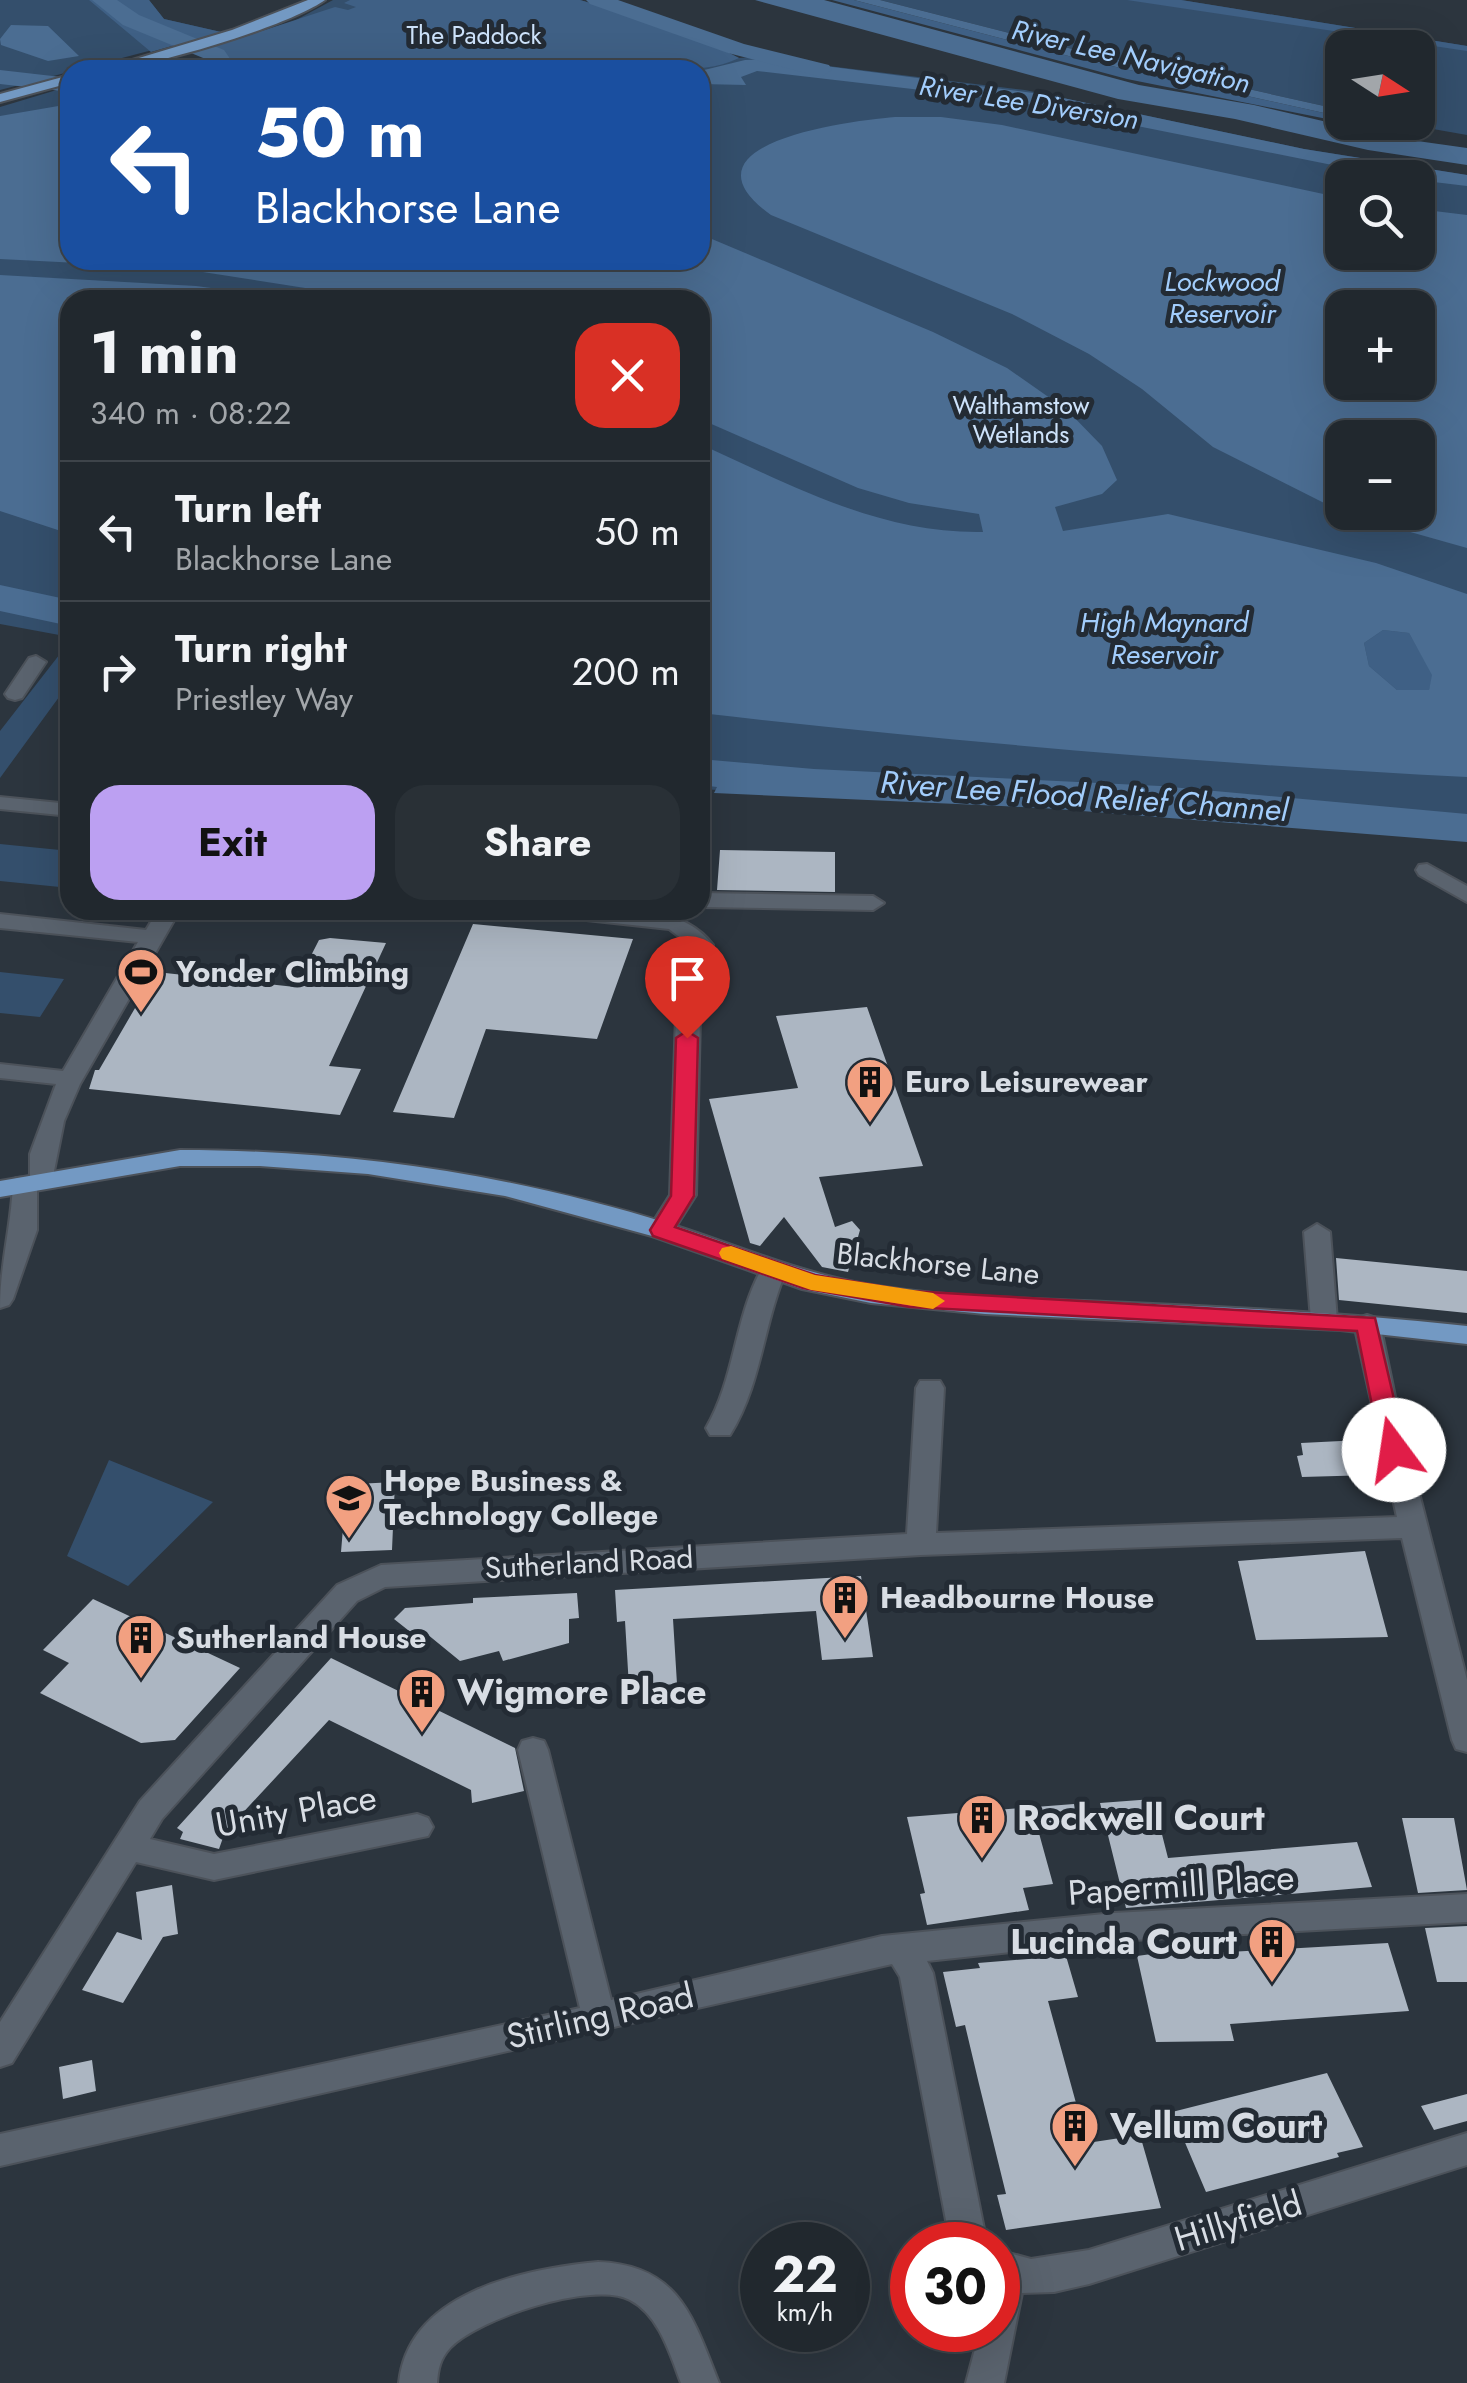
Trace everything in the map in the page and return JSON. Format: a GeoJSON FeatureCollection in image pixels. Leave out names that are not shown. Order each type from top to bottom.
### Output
{"type":"FeatureCollection","features":[{"type":"Feature","properties":{"kind":"main road"},"geometry":{"type":"LineString","coordinates":[[143,60],[211,41],[318,0]]}},
{"type":"Feature","properties":{"kind":"main road"},"geometry":{"type":"LineString","coordinates":[[0,98],[60,82]]}},
{"type":"Feature","properties":{"kind":"main road","name":"Blackhorse Lane"},"geometry":{"type":"LineString","coordinates":[[22,1184],[180,1158],[368,1166],[506,1188],[662,1230],[811,1282],[910,1299],[1324,1320],[1467,1336]]}},
{"type":"Feature","properties":{"kind":"street"},"geometry":{"type":"LineString","coordinates":[[12,688],[36,662]]}},
{"type":"Feature","properties":{"kind":"street"},"geometry":{"type":"LineString","coordinates":[[0,803],[60,809]]}},
{"type":"Feature","properties":{"kind":"street"},"geometry":{"type":"LineString","coordinates":[[1427,870],[1467,895]]}},
{"type":"Feature","properties":{"kind":"street"},"geometry":{"type":"LineString","coordinates":[[710,900],[874,903]]}},
{"type":"Feature","properties":{"kind":"street"},"geometry":{"type":"LineString","coordinates":[[5,1287],[24,1230],[22,1184],[41,1162],[56,1107],[163,920]]}},
{"type":"Feature","properties":{"kind":"street"},"geometry":{"type":"LineString","coordinates":[[662,1230],[683,1196],[688,1016],[703,956],[702,945],[683,920]]}},
{"type":"Feature","properties":{"kind":"street"},"geometry":{"type":"LineString","coordinates":[[0,921],[154,937]]}},
{"type":"Feature","properties":{"kind":"street"},"geometry":{"type":"LineString","coordinates":[[0,1071],[72,1079]]}},
{"type":"Feature","properties":{"kind":"street"},"geometry":{"type":"LineString","coordinates":[[1317,1232],[1324,1320]]}},
{"type":"Feature","properties":{"kind":"street"},"geometry":{"type":"LineString","coordinates":[[720,1428],[732,1409],[760,1293],[774,1269]]}},
{"type":"Feature","properties":{"kind":"street"},"geometry":{"type":"LineString","coordinates":[[1367,1324],[1467,1740]]}},
{"type":"Feature","properties":{"kind":"street"},"geometry":{"type":"LineString","coordinates":[[920,1544],[930,1388]]}},
{"type":"Feature","properties":{"kind":"street","name":"Sutherland Road"},"geometry":{"type":"LineString","coordinates":[[0,2052],[151,1810],[347,1593],[371,1579],[920,1544],[1413,1527]]}},
{"type":"Feature","properties":{"kind":"street"},"geometry":{"type":"LineString","coordinates":[[532,1750],[599,2018]]}},
{"type":"Feature","properties":{"kind":"street","name":"Unity Place"},"geometry":{"type":"LineString","coordinates":[[129,1847],[214,1867],[418,1828]]}},
{"type":"Feature","properties":{"kind":"street","name":"Papermill Place"},"geometry":{"type":"LineString","coordinates":[[902,1950],[1114,1927],[1467,1908]]}},
{"type":"Feature","properties":{"kind":"street","name":"Stirling Road"},"geometry":{"type":"LineString","coordinates":[[0,2150],[599,2018],[882,1950],[902,1950]]}},
{"type":"Feature","properties":{"kind":"street"},"geometry":{"type":"LineString","coordinates":[[902,1950],[916,1974],[963,2222]]}},
{"type":"Feature","properties":{"kind":"street","name":"Hillyfield"},"geometry":{"type":"LineString","coordinates":[[1020,2274],[1042,2278],[1089,2267],[1467,2149]]}},
{"type":"Feature","properties":{"kind":"street"},"geometry":{"type":"LineString","coordinates":[[418,2383],[424,2351],[468,2311],[585,2277],[616,2276],[638,2284],[660,2300],[677,2326],[700,2383]]}},
{"type":"Feature","properties":{"kind":"street"},"geometry":{"type":"LineString","coordinates":[[985,2383],[993,2352]]}},
{"type":"Feature","properties":{"kind":"green space"},"geometry":{"type":"Polygon","coordinates":[[[0,0],[149,0],[164,19],[221,32],[114,60],[60,60],[60,74],[0,90],[0,0]]]}},
{"type":"Feature","properties":{"kind":"green space"},"geometry":{"type":"Polygon","coordinates":[[[89,0],[149,0],[164,19],[221,32],[151,52],[89,0]]]}},
{"type":"Feature","properties":{"kind":"green space","name":"Walthamstow Wetlands"},"geometry":{"type":"Polygon","coordinates":[[[333,0],[580,0],[686,31],[739,58],[781,55],[812,64],[1025,90],[1373,160],[1325,160],[1325,270],[1435,270],[1435,170],[1467,175],[1467,841],[1166,815],[710,790],[710,290],[60,290],[60,635],[0,624],[0,107],[60,89],[60,270],[710,270],[710,60],[225,60],[209,48],[285,26],[333,0]]]}},
{"type":"Feature","properties":{"kind":"green space","name":"The Paddock"},"geometry":{"type":"Polygon","coordinates":[[[580,0],[686,31],[739,58],[710,66],[710,60],[233,60],[210,48],[335,7],[356,7],[344,3],[580,0]]]}},
{"type":"Feature","properties":{"kind":"green space"},"geometry":{"type":"Polygon","coordinates":[[[832,0],[854,0],[1080,59],[1325,113],[1325,119],[1127,79],[832,0]]]}},
{"type":"Feature","properties":{"kind":"green space"},"geometry":{"type":"Polygon","coordinates":[[[880,0],[1181,0],[1368,30],[1325,30],[1325,106],[1096,55],[880,0]]]}},
{"type":"Feature","properties":{"kind":"green space"},"geometry":{"type":"Polygon","coordinates":[[[1127,0],[1181,0],[1368,30],[1327,30],[1127,0]]]}},
{"type":"Feature","properties":{"kind":"green space"},"geometry":{"type":"Polygon","coordinates":[[[1435,41],[1467,46],[1467,135],[1435,129],[1435,41]]]}},
{"type":"Feature","properties":{"kind":"green space"},"geometry":{"type":"Polygon","coordinates":[[[1435,41],[1467,46],[1467,51],[1435,46],[1435,41]]]}},
{"type":"Feature","properties":{"kind":"green space"},"geometry":{"type":"Polygon","coordinates":[[[1383,630],[1409,633],[1433,675],[1429,690],[1397,690],[1369,666],[1364,643],[1383,630]]]}},
{"type":"Feature","properties":{"kind":"green space"},"geometry":{"type":"Polygon","coordinates":[[[60,654],[60,696],[0,778],[0,731],[60,654]]]}},
{"type":"Feature","properties":{"kind":"green space"},"geometry":{"type":"Polygon","coordinates":[[[0,844],[60,850],[60,887],[0,881],[0,844]]]}},
{"type":"Feature","properties":{"kind":"green space"},"geometry":{"type":"Polygon","coordinates":[[[0,972],[64,979],[40,1017],[0,1013],[0,972]]]}},
{"type":"Feature","properties":{"kind":"green space"},"geometry":{"type":"Polygon","coordinates":[[[109,1460],[213,1502],[128,1586],[67,1556],[109,1460]]]}},
{"type":"Feature","properties":{"kind":"water"},"geometry":{"type":"Polygon","coordinates":[[[755,0],[824,0],[1139,85],[1325,122],[1325,140],[1235,119],[1118,99],[755,0]]]}},
{"type":"Feature","properties":{"kind":"water"},"geometry":{"type":"Polygon","coordinates":[[[854,0],[880,0],[1096,55],[1325,106],[1325,113],[1080,59],[854,0]]]}},
{"type":"Feature","properties":{"kind":"water"},"geometry":{"type":"Polygon","coordinates":[[[11,25],[48,26],[79,56],[48,61],[1,45],[0,39],[11,25]]]}},
{"type":"Feature","properties":{"kind":"water"},"geometry":{"type":"Polygon","coordinates":[[[771,59],[1049,95],[1373,160],[1325,160],[1325,164],[1007,100],[757,71],[741,77],[746,85],[710,84],[710,69],[745,60],[771,59]]]}},
{"type":"Feature","properties":{"kind":"water","name":"High Maynard Reservoir"},"geometry":{"type":"Polygon","coordinates":[[[60,106],[60,262],[0,259],[0,116],[60,106]]]}},
{"type":"Feature","properties":{"kind":"water","name":"Lockwood Reservoir"},"geometry":{"type":"Polygon","coordinates":[[[895,117],[941,117],[1002,125],[1325,194],[1325,270],[1435,270],[1435,211],[1467,215],[1467,548],[1403,530],[1435,530],[1435,420],[1325,420],[1325,503],[1213,447],[1142,389],[1089,354],[1012,314],[771,215],[746,190],[742,170],[754,153],[778,140],[842,124],[895,117]]]}},
{"type":"Feature","properties":{"kind":"water"},"geometry":{"type":"Polygon","coordinates":[[[1325,140],[1410,140],[1467,148],[1467,165],[1435,160],[1325,140]]]}},
{"type":"Feature","properties":{"kind":"water"},"geometry":{"type":"Polygon","coordinates":[[[1435,170],[1467,175],[1467,186],[1435,182],[1435,170]]]}},
{"type":"Feature","properties":{"kind":"water","name":"High Maynard Reservoir"},"geometry":{"type":"Polygon","coordinates":[[[710,238],[933,332],[1007,368],[1067,410],[1102,446],[1117,480],[1102,494],[1055,507],[1063,531],[1168,514],[1376,563],[1467,594],[1467,777],[1083,751],[710,714],[710,449],[837,504],[908,525],[983,532],[979,514],[909,503],[858,488],[710,423],[710,290],[318,290],[190,270],[710,270],[710,238]],[[1383,630],[1364,643],[1369,666],[1397,690],[1429,690],[1432,675],[1409,633],[1383,630]]]}},
{"type":"Feature","properties":{"kind":"water"},"geometry":{"type":"Polygon","coordinates":[[[0,275],[226,290],[60,290],[60,531],[0,511],[0,275]]]}},
{"type":"Feature","properties":{"kind":"water"},"geometry":{"type":"Polygon","coordinates":[[[0,585],[60,598],[60,624],[0,611],[0,585]]]}},
{"type":"Feature","properties":{"kind":"water","name":"River Lee Flood Relief Channel"},"geometry":{"type":"Polygon","coordinates":[[[710,760],[814,769],[1160,786],[1467,814],[1467,842],[1045,808],[714,793],[717,787],[710,786],[710,760]]]}},
{"type":"Feature","properties":{"kind":"building"},"geometry":{"type":"Polygon","coordinates":[[[720,850],[835,852],[835,892],[717,890],[720,850]]]}},
{"type":"Feature","properties":{"kind":"building"},"geometry":{"type":"Polygon","coordinates":[[[473,924],[633,939],[597,1039],[486,1029],[454,1118],[393,1112],[473,924]]]}},
{"type":"Feature","properties":{"kind":"building"},"geometry":{"type":"Polygon","coordinates":[[[319,940],[386,943],[329,1066],[361,1069],[340,1115],[89,1089],[95,1070],[99,1070],[156,972],[295,987],[319,940]]]}},
{"type":"Feature","properties":{"kind":"building"},"geometry":{"type":"Polygon","coordinates":[[[867,1007],[923,1166],[819,1177],[835,1227],[852,1221],[860,1230],[848,1272],[822,1267],[784,1217],[760,1246],[750,1243],[709,1099],[798,1088],[776,1016],[867,1007]]]}},
{"type":"Feature","properties":{"kind":"building"},"geometry":{"type":"Polygon","coordinates":[[[1336,1258],[1467,1271],[1467,1313],[1339,1300],[1336,1258]]]}},
{"type":"Feature","properties":{"kind":"building"},"geometry":{"type":"Polygon","coordinates":[[[1361,1440],[1366,1445],[1372,1475],[1302,1477],[1297,1456],[1303,1455],[1301,1443],[1361,1440]]]}},
{"type":"Feature","properties":{"kind":"building"},"geometry":{"type":"Polygon","coordinates":[[[395,1482],[392,1550],[341,1552],[343,1528],[353,1528],[356,1484],[395,1482]]]}},
{"type":"Feature","properties":{"kind":"building"},"geometry":{"type":"Polygon","coordinates":[[[1365,1551],[1388,1637],[1256,1640],[1238,1561],[1365,1551]]]}},
{"type":"Feature","properties":{"kind":"building","name":"Headbourne House"},"geometry":{"type":"Polygon","coordinates":[[[861,1576],[873,1657],[822,1660],[816,1611],[673,1619],[677,1684],[629,1687],[625,1621],[617,1622],[615,1590],[861,1576]]]}},
{"type":"Feature","properties":{"kind":"building"},"geometry":{"type":"Polygon","coordinates":[[[577,1593],[579,1618],[569,1619],[569,1643],[503,1661],[499,1651],[460,1661],[427,1634],[418,1638],[394,1619],[405,1608],[473,1603],[473,1598],[577,1593]]]}},
{"type":"Feature","properties":{"kind":"building","name":"Sutherland House"},"geometry":{"type":"Polygon","coordinates":[[[93,1599],[240,1668],[175,1740],[141,1743],[40,1693],[69,1663],[43,1650],[93,1599]]]}},
{"type":"Feature","properties":{"kind":"building","name":"Wigmore Place"},"geometry":{"type":"Polygon","coordinates":[[[331,1658],[515,1748],[524,1791],[472,1803],[471,1790],[329,1720],[225,1832],[219,1849],[180,1839],[183,1832],[177,1828],[331,1658]]]}},
{"type":"Feature","properties":{"kind":"building"},"geometry":{"type":"Polygon","coordinates":[[[1153,1799],[1168,1858],[1357,1842],[1372,1887],[1126,1908],[1100,1803],[1153,1799]]]}},
{"type":"Feature","properties":{"kind":"building","name":"Rockwell Court"},"geometry":{"type":"Polygon","coordinates":[[[1074,1804],[1079,1821],[1037,1826],[1053,1884],[1023,1888],[1029,1910],[927,1925],[920,1894],[925,1893],[907,1817],[1074,1804]]]}},
{"type":"Feature","properties":{"kind":"building"},"geometry":{"type":"Polygon","coordinates":[[[1402,1818],[1454,1818],[1467,1890],[1418,1893],[1402,1818]]]}},
{"type":"Feature","properties":{"kind":"building"},"geometry":{"type":"Polygon","coordinates":[[[172,1885],[178,1934],[163,1937],[123,2003],[82,1990],[117,1932],[142,1940],[136,1892],[172,1885]]]}},
{"type":"Feature","properties":{"kind":"building"},"geometry":{"type":"Polygon","coordinates":[[[1467,1926],[1467,1982],[1437,1982],[1425,1928],[1467,1926]]]}},
{"type":"Feature","properties":{"kind":"building","name":"Lucinda Court"},"geometry":{"type":"Polygon","coordinates":[[[1388,1943],[1409,2011],[1230,2024],[1234,2041],[1156,2042],[1137,1956],[1210,1946],[1212,1953],[1388,1943]]]}},
{"type":"Feature","properties":{"kind":"building"},"geometry":{"type":"Polygon","coordinates":[[[1066,1956],[1078,1997],[1048,2001],[1087,2143],[1140,2135],[1161,2208],[1020,2228],[1020,2222],[1004,2222],[997,2195],[1006,2194],[965,2025],[956,2027],[943,1972],[980,1968],[978,1963],[1066,1956]]]}},
{"type":"Feature","properties":{"kind":"building"},"geometry":{"type":"Polygon","coordinates":[[[92,2060],[96,2091],[63,2099],[59,2067],[92,2060]]]}},
{"type":"Feature","properties":{"kind":"building"},"geometry":{"type":"Polygon","coordinates":[[[1327,2073],[1363,2147],[1337,2153],[1339,2157],[1206,2192],[1172,2112],[1327,2073]]]}},
{"type":"Feature","properties":{"kind":"building"},"geometry":{"type":"Polygon","coordinates":[[[1467,2094],[1467,2121],[1434,2130],[1421,2106],[1467,2094]]]}},
{"type":"Feature","properties":{"kind":"waterway"},"geometry":{"type":"LineString","coordinates":[[103,0],[131,20],[216,55],[220,60]]}},
{"type":"Feature","properties":{"kind":"waterway","name":"River Lee Diversion"},"geometry":{"type":"LineString","coordinates":[[597,0],[736,48],[821,70]]}},
{"type":"Feature","properties":{"kind":"waterway"},"geometry":{"type":"LineString","coordinates":[[0,77],[60,84]]}},
{"type":"Feature","properties":{"kind":"slow traffic"},"geometry":{"type":"LineString","coordinates":[[731,1253],[843,1290],[933,1301]]}},
{"type":"Feature","properties":{"kind":"place","name":"Yonder Climbing"},"geometry":{"type":"Point","coordinates":[141,1014]}},
{"type":"Feature","properties":{"kind":"place","name":"Euro Leisurewear"},"geometry":{"type":"Point","coordinates":[870,1124]}},
{"type":"Feature","properties":{"kind":"place","name":"Hope Business & Technology College"},"geometry":{"type":"Point","coordinates":[349,1540]}},
{"type":"Feature","properties":{"kind":"place","name":"Headbourne House"},"geometry":{"type":"Point","coordinates":[845,1640]}},
{"type":"Feature","properties":{"kind":"place","name":"Sutherland House"},"geometry":{"type":"Point","coordinates":[141,1680]}},
{"type":"Feature","properties":{"kind":"place","name":"Wigmore Place"},"geometry":{"type":"Point","coordinates":[422,1734]}},
{"type":"Feature","properties":{"kind":"place","name":"Rockwell Court"},"geometry":{"type":"Point","coordinates":[982,1860]}},
{"type":"Feature","properties":{"kind":"place","name":"Lucinda Court"},"geometry":{"type":"Point","coordinates":[1272,1984]}},
{"type":"Feature","properties":{"kind":"place","name":"Vellum Court"},"geometry":{"type":"Point","coordinates":[1075,2168]}},
{"type":"Feature","properties":{"kind":"route"},"geometry":{"type":"LineString","coordinates":[[687,1038],[683,1196],[662,1230],[811,1282],[910,1299],[1367,1324],[1394,1450]]}},
{"type":"Feature","properties":{"kind":"water label","name":"River Lee Navigation"},"geometry":{"type":"Point","coordinates":[1131,56]}}]}
